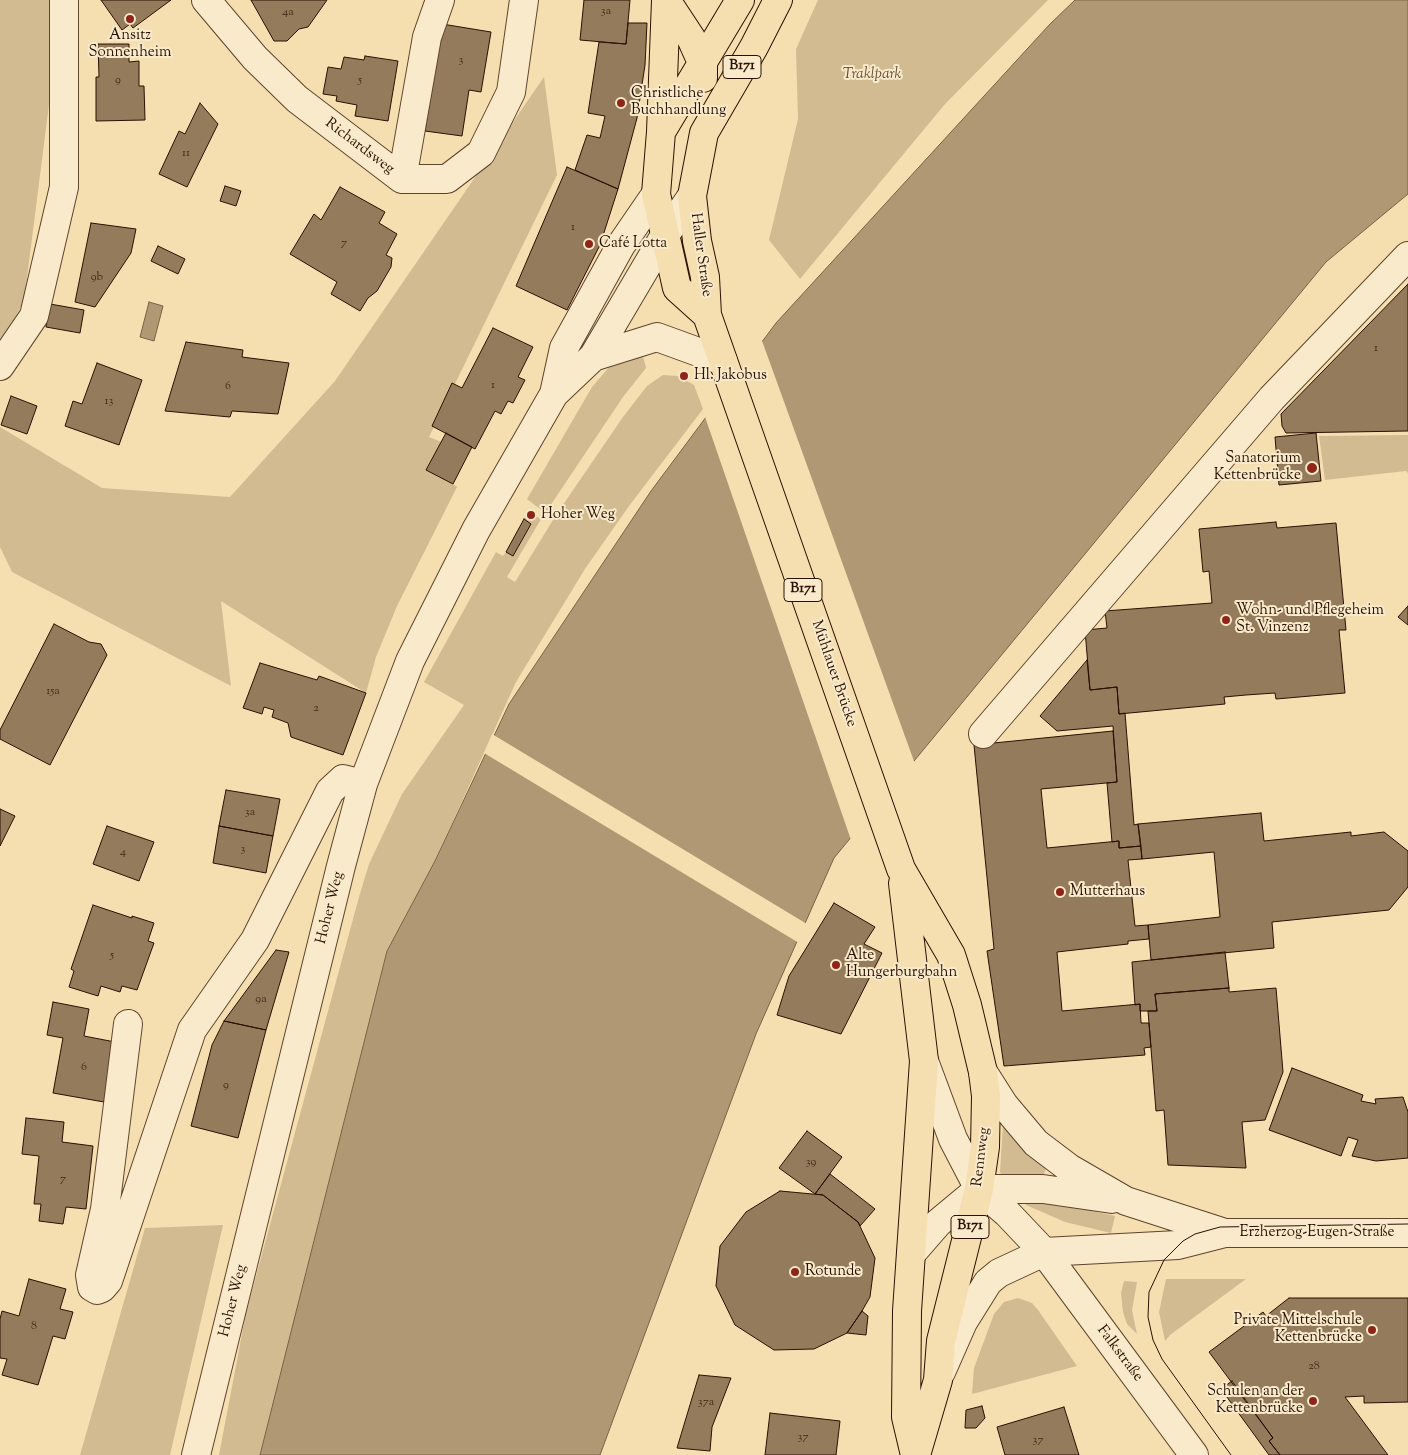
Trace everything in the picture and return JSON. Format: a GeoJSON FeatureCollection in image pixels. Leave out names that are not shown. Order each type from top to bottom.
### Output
{"type":"FeatureCollection","features":[{"type":"Feature","properties":{"kind":"main road"},"geometry":{"type":"LineString","coordinates":[[661,132],[666,0],[691,38],[703,64],[704,133]]}},
{"type":"Feature","properties":{"kind":"main road","name":"Haller Straße"},"geometry":{"type":"LineString","coordinates":[[707,315],[677,288],[656,194],[661,132],[740,0]]}},
{"type":"Feature","properties":{"kind":"main road","name":"Haller Straße"},"geometry":{"type":"LineString","coordinates":[[723,361],[707,315],[705,278],[697,241],[692,196],[704,133],[754,47],[778,0]]}},
{"type":"Feature","properties":{"kind":"main road","name":"Haller Straße"},"geometry":{"type":"LineString","coordinates":[[656,194],[692,196]]}},
{"type":"Feature","properties":{"kind":"main road","name":"Mühlauer Brücke"},"geometry":{"type":"LineString","coordinates":[[723,361],[883,818]]}},
{"type":"Feature","properties":{"kind":"main road","name":"Rennweg"},"geometry":{"type":"LineString","coordinates":[[883,818],[901,870],[951,955],[967,1005],[983,1072],[986,1096],[985,1147],[978,1189],[941,1341],[938,1380],[915,1455]]}},
{"type":"Feature","properties":{"kind":"main road","name":"Rennweg"},"geometry":{"type":"LineString","coordinates":[[901,870],[920,1014],[924,1062],[907,1311],[906,1417],[915,1455]]}},
{"type":"Feature","properties":{"kind":"street"},"geometry":{"type":"LineString","coordinates":[[0,366],[34,316],[64,187],[64,0]]}},
{"type":"Feature","properties":{"kind":"street","name":"Richardsweg"},"geometry":{"type":"LineString","coordinates":[[206,0],[255,58],[297,99],[402,179],[447,179],[481,153],[511,92],[524,0]]}},
{"type":"Feature","properties":{"kind":"street"},"geometry":{"type":"LineString","coordinates":[[402,179],[427,37],[440,0]]}},
{"type":"Feature","properties":{"kind":"street","name":"Hoher Weg"},"geometry":{"type":"LineString","coordinates":[[554,394],[564,348],[621,245],[656,194]]}},
{"type":"Feature","properties":{"kind":"street","name":"Hoher Weg"},"geometry":{"type":"LineString","coordinates":[[196,1455],[363,784],[410,661],[489,507],[554,394],[593,357],[665,235],[692,196]]}},
{"type":"Feature","properties":{"kind":"street"},"geometry":{"type":"LineString","coordinates":[[983,734],[1272,398],[1408,256]]}},
{"type":"Feature","properties":{"kind":"street"},"geometry":{"type":"LineString","coordinates":[[593,357],[656,337],[723,361]]}},
{"type":"Feature","properties":{"kind":"street"},"geometry":{"type":"LineString","coordinates":[[128,1024],[106,1209],[90,1275],[92,1287],[97,1290],[102,1288],[108,1281],[192,1030],[255,940],[330,791],[343,779],[363,784]]}},
{"type":"Feature","properties":{"kind":"street"},"geometry":{"type":"LineString","coordinates":[[924,1062],[953,1138],[978,1189]]}},
{"type":"Feature","properties":{"kind":"street"},"geometry":{"type":"LineString","coordinates":[[983,1072],[1004,1105],[1046,1152],[1069,1168],[1126,1201]]}},
{"type":"Feature","properties":{"kind":"street"},"geometry":{"type":"LineString","coordinates":[[911,1254],[938,1222],[978,1189],[1044,1189],[1126,1201],[1226,1233]]}},
{"type":"Feature","properties":{"kind":"street","name":"Falkstraße"},"geometry":{"type":"LineString","coordinates":[[978,1189],[1007,1213],[1044,1252],[1194,1455]]}},
{"type":"Feature","properties":{"kind":"street"},"geometry":{"type":"LineString","coordinates":[[938,1380],[963,1322],[985,1287],[999,1273],[1044,1252],[1178,1245],[1226,1233]]}},
{"type":"Feature","properties":{"kind":"street","name":"Erzherzog-Eugen-Straße"},"geometry":{"type":"LineString","coordinates":[[1226,1233],[1408,1233]]}},
{"type":"Feature","properties":{"kind":"green space"},"geometry":{"type":"Polygon","coordinates":[[[0,0],[56,0],[58,34],[24,301],[0,345],[0,0]]]}},
{"type":"Feature","properties":{"kind":"green space","name":"Traklpark"},"geometry":{"type":"Polygon","coordinates":[[[818,0],[1048,0],[945,104],[800,279],[769,240],[798,119],[796,49],[818,0]]]}},
{"type":"Feature","properties":{"kind":"green space"},"geometry":{"type":"Polygon","coordinates":[[[544,77],[557,175],[429,437],[469,453],[453,484],[457,487],[397,606],[376,657],[366,693],[221,601],[231,686],[12,572],[0,547],[0,427],[102,488],[230,497],[335,381],[544,77]]]}},
{"type":"Feature","properties":{"kind":"green space"},"geometry":{"type":"Polygon","coordinates":[[[641,348],[646,368],[623,397],[546,512],[536,506],[527,499],[592,387],[610,366],[641,348]]]}},
{"type":"Feature","properties":{"kind":"green space"},"geometry":{"type":"Polygon","coordinates":[[[663,375],[678,376],[694,385],[703,409],[629,506],[585,569],[516,682],[435,861],[387,951],[260,1455],[219,1455],[246,1313],[369,864],[402,794],[464,705],[424,682],[496,552],[503,556],[506,552],[513,556],[531,524],[524,519],[532,514],[541,519],[507,577],[515,582],[556,515],[623,417],[647,386],[663,375]]]}},
{"type":"Feature","properties":{"kind":"green space"},"geometry":{"type":"Polygon","coordinates":[[[1408,435],[1408,473],[1406,471],[1325,480],[1319,436],[1408,435]]]}},
{"type":"Feature","properties":{"kind":"green space"},"geometry":{"type":"Polygon","coordinates":[[[1003,1125],[1047,1166],[1043,1177],[1002,1175],[1000,1172],[1003,1125]]]}},
{"type":"Feature","properties":{"kind":"green space"},"geometry":{"type":"Polygon","coordinates":[[[1024,1200],[1060,1204],[1115,1216],[1111,1233],[1065,1222],[1026,1205],[1024,1200]]]}},
{"type":"Feature","properties":{"kind":"green space"},"geometry":{"type":"Polygon","coordinates":[[[223,1225],[170,1455],[80,1455],[145,1228],[223,1225]]]}},
{"type":"Feature","properties":{"kind":"green space"},"geometry":{"type":"Polygon","coordinates":[[[1166,1279],[1246,1279],[1170,1335],[1165,1341],[1159,1312],[1166,1279]]]}},
{"type":"Feature","properties":{"kind":"green space"},"geometry":{"type":"Polygon","coordinates":[[[1124,1281],[1137,1282],[1132,1310],[1137,1334],[1127,1324],[1123,1312],[1121,1293],[1124,1281]]]}},
{"type":"Feature","properties":{"kind":"green space"},"geometry":{"type":"Polygon","coordinates":[[[1018,1298],[1032,1303],[1077,1366],[972,1394],[974,1368],[994,1314],[1004,1302],[1018,1298]]]}},
{"type":"Feature","properties":{"kind":"shaded area"},"geometry":{"type":"Polygon","coordinates":[[[1075,0],[1408,0],[1408,194],[1326,262],[834,858],[756,1034],[600,1455],[260,1455],[387,951],[435,861],[509,704],[651,491],[776,323],[1050,24],[1075,0]]]}},
{"type":"Feature","properties":{"kind":"shaded area"},"geometry":{"type":"Polygon","coordinates":[[[149,302],[163,306],[154,341],[140,337],[149,302]]]}},
{"type":"Feature","properties":{"kind":"pier"},"geometry":{"type":"Polygon","coordinates":[[[761,338],[915,764],[851,840],[704,414],[761,338]]]}},
{"type":"Feature","properties":{"kind":"pier"},"geometry":{"type":"Polygon","coordinates":[[[492,734],[807,924],[799,943],[484,753],[492,734]]]}},
{"type":"Feature","properties":{"kind":"building","name":"Ansitz Sonnenheim"},"geometry":{"type":"Polygon","coordinates":[[[101,0],[171,0],[133,28],[130,24],[122,30],[101,0]]]}},
{"type":"Feature","properties":{"kind":"building"},"geometry":{"type":"Polygon","coordinates":[[[251,0],[327,0],[308,27],[299,29],[287,41],[274,41],[251,0]]]}},
{"type":"Feature","properties":{"kind":"building"},"geometry":{"type":"Polygon","coordinates":[[[584,0],[630,0],[626,44],[580,40],[584,0]]]}},
{"type":"Feature","properties":{"kind":"building"},"geometry":{"type":"Polygon","coordinates":[[[628,23],[647,23],[645,65],[637,118],[618,189],[575,170],[587,135],[600,138],[605,116],[588,113],[599,42],[626,44],[628,23]]]}},
{"type":"Feature","properties":{"kind":"building"},"geometry":{"type":"Polygon","coordinates":[[[442,24],[491,32],[481,92],[469,90],[462,136],[425,131],[442,24]]]}},
{"type":"Feature","properties":{"kind":"building"},"geometry":{"type":"Polygon","coordinates":[[[98,44],[129,44],[129,62],[139,61],[139,86],[144,86],[145,120],[96,121],[96,77],[99,77],[98,44]]]}},
{"type":"Feature","properties":{"kind":"building"},"geometry":{"type":"Polygon","coordinates":[[[365,56],[398,61],[388,121],[355,116],[357,105],[336,101],[337,96],[323,94],[328,67],[341,69],[344,57],[364,60],[365,56]]]}},
{"type":"Feature","properties":{"kind":"building"},"geometry":{"type":"Polygon","coordinates":[[[200,103],[218,124],[187,187],[159,174],[179,131],[185,134],[200,103]]]}},
{"type":"Feature","properties":{"kind":"building"},"geometry":{"type":"Polygon","coordinates":[[[567,167],[618,189],[600,245],[567,310],[516,286],[567,167]]]}},
{"type":"Feature","properties":{"kind":"building"},"geometry":{"type":"Polygon","coordinates":[[[225,186],[241,191],[236,206],[220,201],[225,186]]]}},
{"type":"Feature","properties":{"kind":"building"},"geometry":{"type":"Polygon","coordinates":[[[340,187],[385,212],[379,223],[397,234],[386,255],[392,258],[391,267],[377,291],[368,298],[360,311],[331,294],[337,282],[290,254],[314,214],[321,220],[340,187]]]}},
{"type":"Feature","properties":{"kind":"building"},"geometry":{"type":"Polygon","coordinates":[[[91,223],[136,229],[131,253],[95,307],[75,302],[91,223]]]}},
{"type":"Feature","properties":{"kind":"building"},"geometry":{"type":"Polygon","coordinates":[[[158,246],[185,259],[178,274],[151,261],[158,246]]]}},
{"type":"Feature","properties":{"kind":"building"},"geometry":{"type":"Polygon","coordinates":[[[1408,284],[1408,431],[1286,433],[1282,426],[1281,414],[1408,284]]]}},
{"type":"Feature","properties":{"kind":"building"},"geometry":{"type":"Polygon","coordinates":[[[50,304],[84,310],[80,333],[46,327],[50,304]]]}},
{"type":"Feature","properties":{"kind":"building"},"geometry":{"type":"Polygon","coordinates":[[[493,328],[533,347],[518,377],[525,380],[513,403],[508,401],[501,414],[495,411],[475,449],[432,426],[452,383],[462,388],[493,328]]]}},
{"type":"Feature","properties":{"kind":"building"},"geometry":{"type":"Polygon","coordinates":[[[186,342],[243,350],[242,357],[289,363],[278,414],[232,411],[230,417],[165,411],[186,342]]]}},
{"type":"Feature","properties":{"kind":"building"},"geometry":{"type":"Polygon","coordinates":[[[97,363],[142,380],[119,445],[65,426],[73,401],[82,404],[97,363]]]}},
{"type":"Feature","properties":{"kind":"building"},"geometry":{"type":"Polygon","coordinates":[[[11,396],[37,406],[27,434],[1,425],[11,396]]]}},
{"type":"Feature","properties":{"kind":"building"},"geometry":{"type":"Polygon","coordinates":[[[446,433],[472,447],[453,484],[426,470],[446,433]]]}},
{"type":"Feature","properties":{"kind":"building"},"geometry":{"type":"Polygon","coordinates":[[[1316,433],[1321,481],[1279,485],[1275,437],[1316,433]]]}},
{"type":"Feature","properties":{"kind":"building"},"geometry":{"type":"Polygon","coordinates":[[[524,519],[531,524],[513,556],[506,552],[524,519]]]}},
{"type":"Feature","properties":{"kind":"building","name":"Wohn- und Pflegeheim St. Vinzenz"},"geometry":{"type":"Polygon","coordinates":[[[1276,522],[1277,528],[1336,523],[1346,630],[1339,630],[1345,693],[1276,699],[1275,693],[1224,697],[1225,704],[1119,714],[1117,687],[1090,690],[1085,630],[1107,628],[1105,611],[1212,603],[1209,571],[1203,572],[1199,529],[1276,522]]]}},
{"type":"Feature","properties":{"kind":"building"},"geometry":{"type":"Polygon","coordinates":[[[1408,606],[1408,625],[1398,617],[1408,606]]]}},
{"type":"Feature","properties":{"kind":"building"},"geometry":{"type":"Polygon","coordinates":[[[54,624],[89,642],[101,644],[107,655],[50,765],[0,739],[0,730],[54,624]]]}},
{"type":"Feature","properties":{"kind":"building"},"geometry":{"type":"Polygon","coordinates":[[[1087,660],[1090,690],[1117,687],[1119,714],[1125,713],[1134,825],[1138,824],[1141,846],[1119,848],[1119,841],[1112,842],[1107,783],[1117,782],[1113,726],[1057,731],[1040,716],[1087,660]]]}},
{"type":"Feature","properties":{"kind":"building"},"geometry":{"type":"Polygon","coordinates":[[[260,663],[317,680],[319,676],[366,693],[343,755],[291,737],[288,723],[272,717],[274,710],[264,707],[262,714],[243,708],[260,663]]]}},
{"type":"Feature","properties":{"kind":"building","name":"Mutterhaus"},"geometry":{"type":"Polygon","coordinates":[[[1113,731],[1117,782],[1041,789],[1047,848],[1119,841],[1119,848],[1141,846],[1142,859],[1128,860],[1135,926],[1148,925],[1149,939],[1128,941],[1128,944],[1057,952],[1062,1011],[1140,1004],[1141,1023],[1149,1023],[1151,1047],[1144,1048],[1145,1055],[1004,1066],[987,951],[994,949],[974,745],[1113,731]]]}},
{"type":"Feature","properties":{"kind":"building"},"geometry":{"type":"Polygon","coordinates":[[[226,790],[280,799],[273,836],[219,826],[226,790]]]}},
{"type":"Feature","properties":{"kind":"building"},"geometry":{"type":"Polygon","coordinates":[[[0,809],[15,816],[0,846],[0,809]]]}},
{"type":"Feature","properties":{"kind":"building"},"geometry":{"type":"Polygon","coordinates":[[[1261,813],[1264,841],[1351,832],[1351,836],[1384,832],[1408,851],[1408,887],[1389,910],[1272,922],[1274,948],[1151,960],[1148,925],[1220,917],[1214,852],[1142,859],[1138,824],[1261,813]]]}},
{"type":"Feature","properties":{"kind":"building"},"geometry":{"type":"Polygon","coordinates":[[[107,826],[154,842],[139,881],[93,864],[107,826]]]}},
{"type":"Feature","properties":{"kind":"building"},"geometry":{"type":"Polygon","coordinates":[[[219,826],[273,836],[266,873],[213,863],[219,826]]]}},
{"type":"Feature","properties":{"kind":"building","name":"Alte Hungerburgbahn"},"geometry":{"type":"Polygon","coordinates":[[[834,903],[875,927],[864,944],[882,953],[841,1034],[777,1015],[789,976],[834,903]]]}},
{"type":"Feature","properties":{"kind":"building"},"geometry":{"type":"Polygon","coordinates":[[[93,905],[154,923],[148,941],[154,943],[137,990],[122,986],[120,992],[101,986],[98,996],[69,987],[74,971],[71,969],[93,905]]]}},
{"type":"Feature","properties":{"kind":"building"},"geometry":{"type":"Polygon","coordinates":[[[276,950],[289,952],[266,1030],[224,1021],[276,950]]]}},
{"type":"Feature","properties":{"kind":"building"},"geometry":{"type":"Polygon","coordinates":[[[1225,952],[1229,988],[1155,994],[1157,1011],[1140,1011],[1140,1004],[1135,1005],[1132,962],[1225,952]]]}},
{"type":"Feature","properties":{"kind":"building"},"geometry":{"type":"Polygon","coordinates":[[[1229,988],[1229,992],[1276,988],[1283,1072],[1265,1120],[1242,1122],[1246,1168],[1168,1165],[1164,1110],[1156,1111],[1148,1011],[1157,1011],[1155,994],[1229,988]]]}},
{"type":"Feature","properties":{"kind":"building"},"geometry":{"type":"Polygon","coordinates":[[[53,1002],[89,1009],[84,1036],[115,1042],[104,1102],[53,1093],[63,1038],[47,1035],[53,1002]]]}},
{"type":"Feature","properties":{"kind":"building"},"geometry":{"type":"Polygon","coordinates":[[[224,1021],[266,1030],[238,1138],[191,1126],[212,1045],[224,1021]]]}},
{"type":"Feature","properties":{"kind":"building"},"geometry":{"type":"Polygon","coordinates":[[[1292,1068],[1363,1095],[1361,1101],[1376,1104],[1375,1099],[1403,1097],[1408,1112],[1408,1158],[1376,1161],[1352,1156],[1358,1140],[1348,1137],[1341,1156],[1269,1130],[1292,1068]]]}},
{"type":"Feature","properties":{"kind":"building"},"geometry":{"type":"Polygon","coordinates":[[[26,1118],[64,1122],[62,1142],[93,1146],[86,1209],[66,1207],[63,1224],[39,1221],[41,1204],[34,1204],[39,1156],[22,1154],[26,1118]]]}},
{"type":"Feature","properties":{"kind":"building"},"geometry":{"type":"Polygon","coordinates":[[[807,1131],[842,1157],[815,1194],[779,1168],[807,1131]]]}},
{"type":"Feature","properties":{"kind":"building"},"geometry":{"type":"Polygon","coordinates":[[[830,1174],[875,1209],[860,1226],[858,1222],[823,1195],[815,1194],[830,1174]]]}},
{"type":"Feature","properties":{"kind":"building","name":"Rotunde"},"geometry":{"type":"Polygon","coordinates":[[[780,1191],[823,1195],[858,1222],[875,1258],[870,1297],[862,1311],[847,1333],[814,1349],[774,1350],[735,1325],[716,1286],[720,1246],[746,1212],[780,1191]]]}},
{"type":"Feature","properties":{"kind":"building"},"geometry":{"type":"Polygon","coordinates":[[[29,1279],[66,1289],[60,1309],[73,1312],[65,1339],[53,1336],[38,1385],[2,1375],[7,1359],[0,1358],[0,1319],[2,1311],[19,1316],[29,1279]]]}},
{"type":"Feature","properties":{"kind":"building","name":"Schulen an der Kettenbrücke"},"geometry":{"type":"Polygon","coordinates":[[[1289,1298],[1408,1298],[1408,1402],[1364,1403],[1364,1396],[1345,1397],[1388,1455],[1280,1455],[1269,1441],[1273,1438],[1209,1352],[1263,1312],[1266,1316],[1289,1298]]]}},
{"type":"Feature","properties":{"kind":"building"},"geometry":{"type":"Polygon","coordinates":[[[862,1311],[868,1316],[866,1335],[847,1333],[862,1311]]]}},
{"type":"Feature","properties":{"kind":"building"},"geometry":{"type":"Polygon","coordinates":[[[699,1375],[731,1378],[712,1427],[710,1451],[677,1448],[699,1375]]]}},
{"type":"Feature","properties":{"kind":"building"},"geometry":{"type":"Polygon","coordinates":[[[1232,1381],[1273,1438],[1269,1441],[1280,1455],[1269,1455],[1221,1389],[1232,1381]]]}},
{"type":"Feature","properties":{"kind":"building"},"geometry":{"type":"Polygon","coordinates":[[[982,1406],[985,1418],[976,1428],[965,1428],[966,1410],[982,1406]]]}},
{"type":"Feature","properties":{"kind":"building"},"geometry":{"type":"Polygon","coordinates":[[[1064,1407],[1079,1455],[1005,1455],[997,1427],[1064,1407]]]}},
{"type":"Feature","properties":{"kind":"building"},"geometry":{"type":"Polygon","coordinates":[[[770,1413],[840,1421],[836,1455],[765,1455],[770,1413]]]}},
{"type":"Feature","properties":{"kind":"tram line"},"geometry":{"type":"LineString","coordinates":[[1231,1455],[1162,1359],[1153,1340],[1148,1317],[1149,1292],[1164,1260],[1183,1241],[1195,1234],[1220,1227],[1408,1224]]}},
{"type":"Feature","properties":{"kind":"place","name":"Ansitz Sonnenheim"},"geometry":{"type":"Point","coordinates":[130,19]}},
{"type":"Feature","properties":{"kind":"place","name":"Christliche Buchhandlung"},"geometry":{"type":"Point","coordinates":[621,103]}},
{"type":"Feature","properties":{"kind":"place","name":"Café Lotta"},"geometry":{"type":"Point","coordinates":[589,244]}},
{"type":"Feature","properties":{"kind":"place","name":"Hl. Jakobus"},"geometry":{"type":"Point","coordinates":[684,376]}},
{"type":"Feature","properties":{"kind":"place","name":"Sanatorium Kettenbrücke"},"geometry":{"type":"Point","coordinates":[1312,468]}},
{"type":"Feature","properties":{"kind":"place","name":"Hoher Weg"},"geometry":{"type":"Point","coordinates":[531,515]}},
{"type":"Feature","properties":{"kind":"place","name":"Wohn- und Pflegeheim St. Vinzenz"},"geometry":{"type":"Point","coordinates":[1226,620]}},
{"type":"Feature","properties":{"kind":"place","name":"Mutterhaus"},"geometry":{"type":"Point","coordinates":[1060,892]}},
{"type":"Feature","properties":{"kind":"place","name":"Alte Hungerburgbahn"},"geometry":{"type":"Point","coordinates":[836,965]}},
{"type":"Feature","properties":{"kind":"place","name":"Rotunde"},"geometry":{"type":"Point","coordinates":[795,1272]}},
{"type":"Feature","properties":{"kind":"place","name":"Private Mittelschule Kettenbrücke"},"geometry":{"type":"Point","coordinates":[1372,1330]}},
{"type":"Feature","properties":{"kind":"place","name":"Schulen an der Kettenbrücke"},"geometry":{"type":"Point","coordinates":[1313,1401]}}]}
